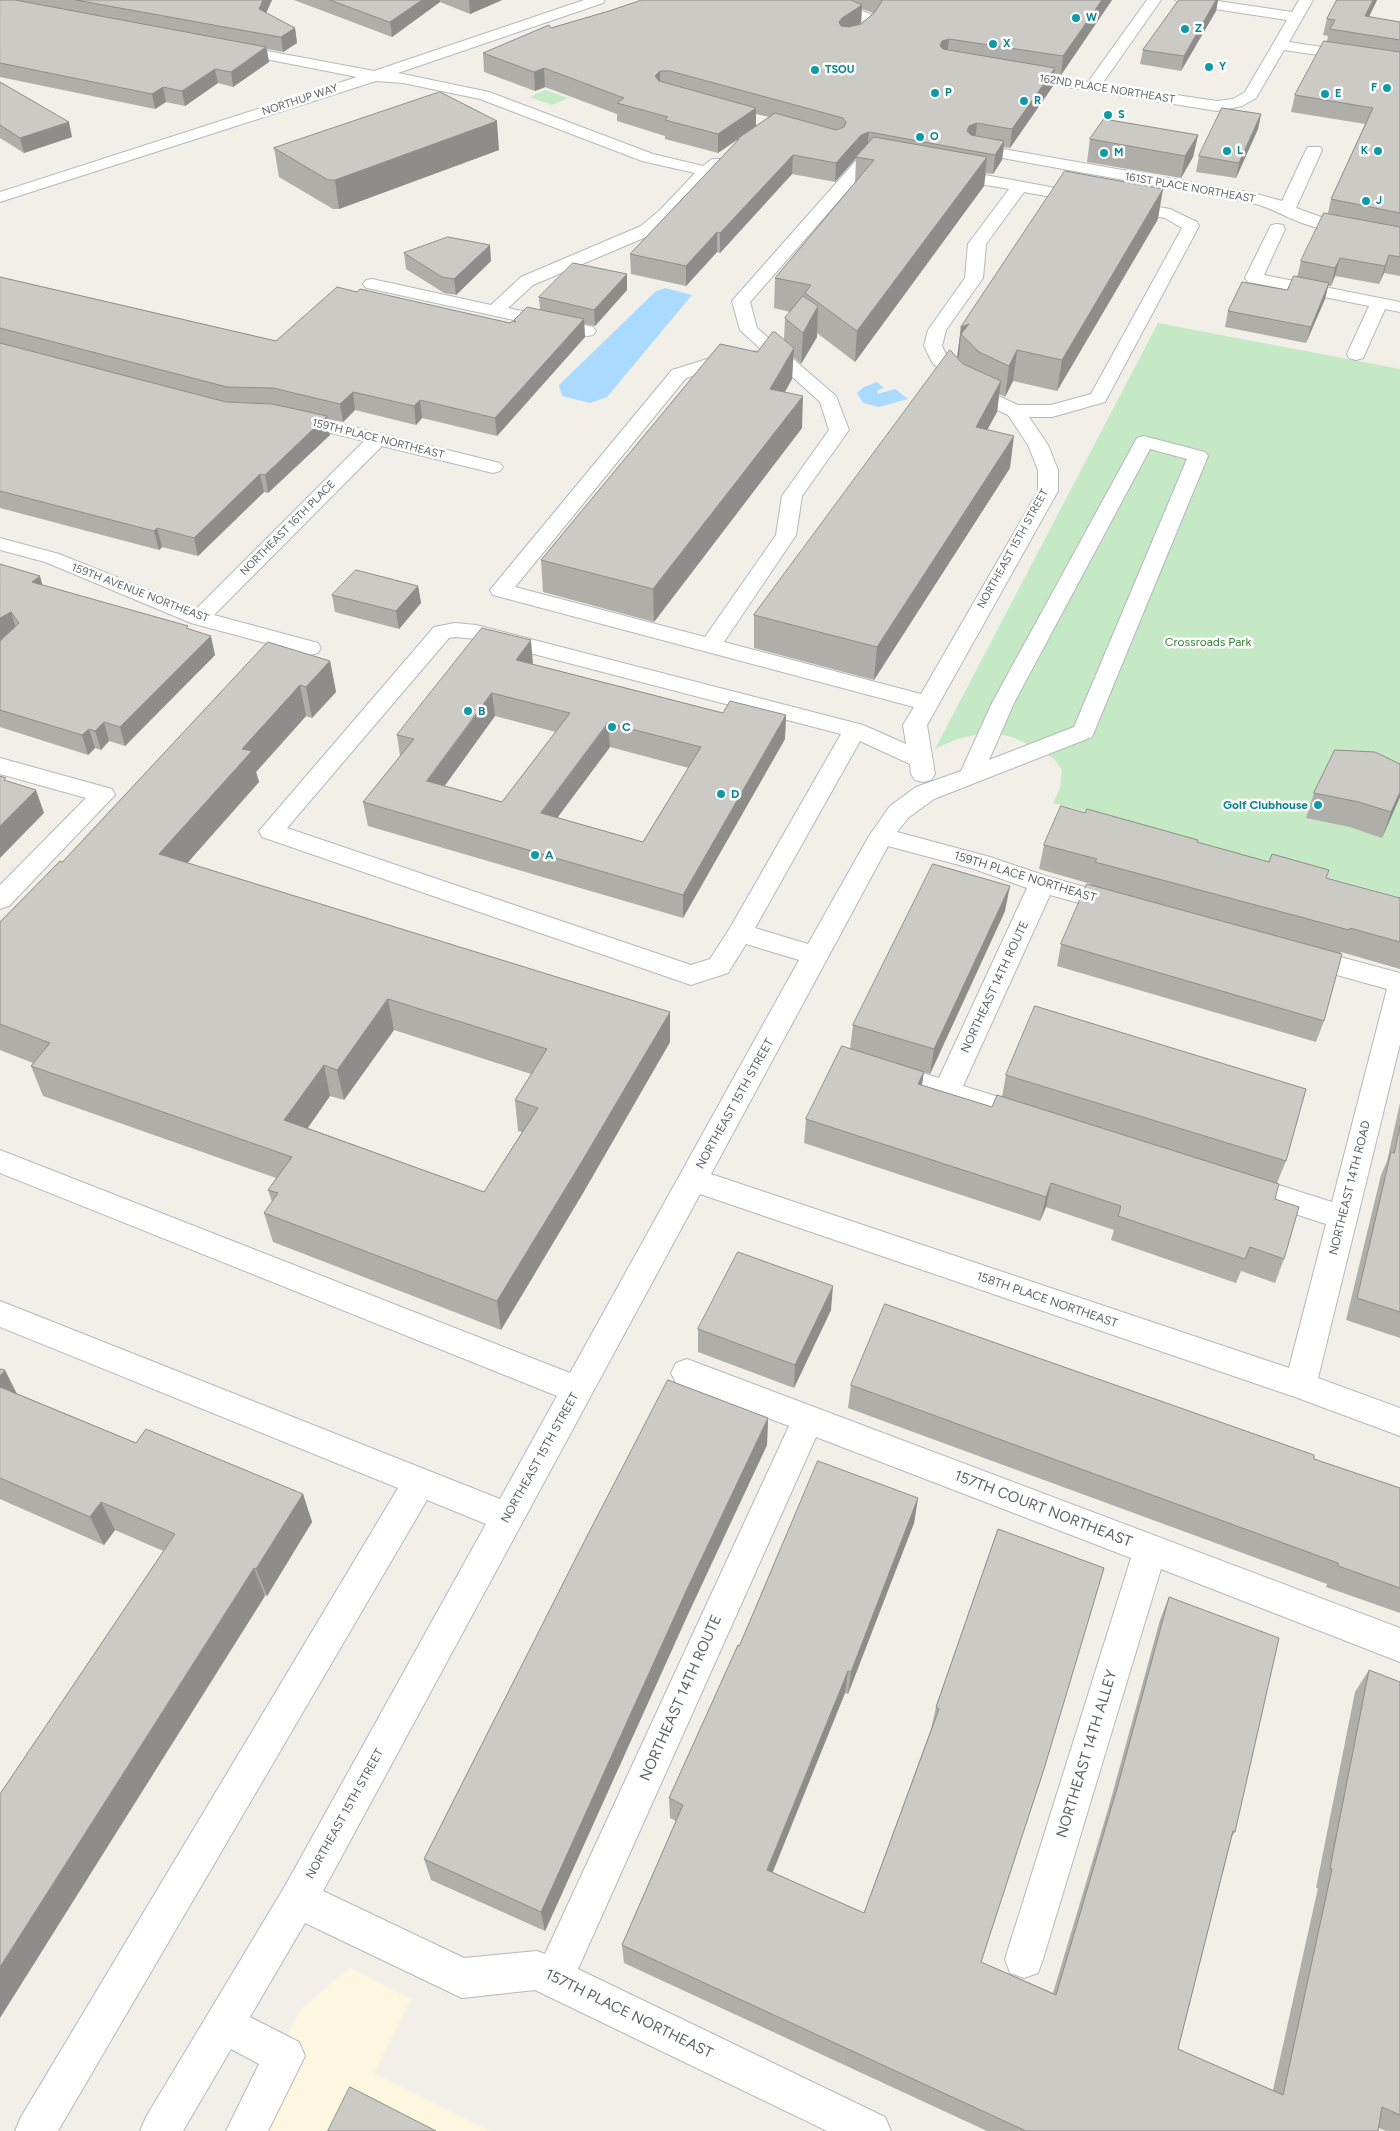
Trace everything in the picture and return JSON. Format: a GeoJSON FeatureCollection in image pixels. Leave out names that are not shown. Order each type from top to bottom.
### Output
{"type":"FeatureCollection","features":[{"type":"Feature","properties":{"kind":"street","name":"NORTHUP WAY"},"geometry":{"type":"LineString","coordinates":[[0,197],[375,76],[598,0]]}},
{"type":"Feature","properties":{"kind":"street"},"geometry":{"type":"LineString","coordinates":[[825,0],[872,20]]}},
{"type":"Feature","properties":{"kind":"street"},"geometry":{"type":"LineString","coordinates":[[1092,87],[1154,0]]}},
{"type":"Feature","properties":{"kind":"street"},"geometry":{"type":"LineString","coordinates":[[1182,0],[1297,17]]}},
{"type":"Feature","properties":{"kind":"street"},"geometry":{"type":"LineString","coordinates":[[1306,0],[1281,45],[1400,63]]}},
{"type":"Feature","properties":{"kind":"street"},"geometry":{"type":"LineString","coordinates":[[542,5],[582,23]]}},
{"type":"Feature","properties":{"kind":"street"},"geometry":{"type":"LineString","coordinates":[[847,40],[866,28],[872,20],[887,9]]}},
{"type":"Feature","properties":{"kind":"street","name":"162ND PLACE NORTHEAST"},"geometry":{"type":"LineString","coordinates":[[1005,73],[1217,106],[1237,103],[1251,95],[1281,45]]}},
{"type":"Feature","properties":{"kind":"street"},"geometry":{"type":"LineString","coordinates":[[220,46],[375,76],[403,78],[484,95],[648,158],[705,171]]}},
{"type":"Feature","properties":{"kind":"street","name":"161ST PLACE NORTHEAST"},"geometry":{"type":"LineString","coordinates":[[976,149],[1252,198],[1287,209],[1306,219],[1329,226],[1400,239]]}},
{"type":"Feature","properties":{"kind":"street"},"geometry":{"type":"LineString","coordinates":[[1287,209],[1314,150]]}},
{"type":"Feature","properties":{"kind":"street"},"geometry":{"type":"LineString","coordinates":[[494,311],[527,281],[646,230],[660,220],[705,171],[730,154]]}},
{"type":"Feature","properties":{"kind":"street"},"geometry":{"type":"LineString","coordinates":[[710,646],[786,535],[792,496],[839,430],[829,400],[749,330],[741,301],[868,158],[906,165]]}},
{"type":"Feature","properties":{"kind":"street"},"geometry":{"type":"LineString","coordinates":[[934,170],[1020,186],[1170,214],[1191,226],[1098,398],[1052,410],[1015,411],[967,388],[939,358],[932,346],[937,330],[974,278],[977,244],[1020,186]]}},
{"type":"Feature","properties":{"kind":"street"},"geometry":{"type":"LineString","coordinates":[[1277,229],[1254,278],[1400,307]]}},
{"type":"Feature","properties":{"kind":"street"},"geometry":{"type":"LineString","coordinates":[[372,284],[587,331]]}},
{"type":"Feature","properties":{"kind":"street"},"geometry":{"type":"LineString","coordinates":[[1356,354],[1379,302]]}},
{"type":"Feature","properties":{"kind":"street"},"geometry":{"type":"LineString","coordinates":[[779,355],[723,360],[679,374],[501,590],[927,703]]}},
{"type":"Feature","properties":{"kind":"street","name":"NORTHEAST 15TH STREET"},"geometry":{"type":"LineString","coordinates":[[925,793],[915,725],[1048,491],[1048,470],[1038,445],[1015,411]]}},
{"type":"Feature","properties":{"kind":"street","name":"159TH PLACE NORTHEAST"},"geometry":{"type":"LineString","coordinates":[[276,414],[493,467]]}},
{"type":"Feature","properties":{"kind":"street","name":"NORTHEAST 16TH PLACE"},"geometry":{"type":"LineString","coordinates":[[199,618],[377,439]]}},
{"type":"Feature","properties":{"kind":"street","name":"NORTHEAST 15TH STREET"},"geometry":{"type":"LineString","coordinates":[[160,2131],[298,1899],[881,836],[899,812],[925,793],[1084,732],[1198,456],[1144,442],[1003,703],[971,774]]}},
{"type":"Feature","properties":{"kind":"street","name":"159TH AVENUE NORTHEAST"},"geometry":{"type":"LineString","coordinates":[[0,544],[52,558],[199,618],[310,648]]}},
{"type":"Feature","properties":{"kind":"street"},"geometry":{"type":"LineString","coordinates":[[855,730],[740,933],[719,966],[691,975],[271,832],[442,632],[455,630],[476,632],[855,730],[921,760]]}},
{"type":"Feature","properties":{"kind":"street"},"geometry":{"type":"LineString","coordinates":[[0,766],[104,795],[0,900]]}},
{"type":"Feature","properties":{"kind":"street","name":"159TH PLACE NORTHEAST"},"geometry":{"type":"LineString","coordinates":[[881,836],[981,863],[1042,884],[1146,912]]}},
{"type":"Feature","properties":{"kind":"street","name":"NORTHEAST 14TH ROUTE"},"geometry":{"type":"LineString","coordinates":[[947,1091],[1042,884]]}},
{"type":"Feature","properties":{"kind":"street"},"geometry":{"type":"LineString","coordinates":[[740,933],[816,956]]}},
{"type":"Feature","properties":{"kind":"street"},"geometry":{"type":"LineString","coordinates":[[1278,949],[1400,983]]}},
{"type":"Feature","properties":{"kind":"street","name":"NORTHEAST 14TH ROAD"},"geometry":{"type":"LineString","coordinates":[[1300,1385],[1400,990]]}},
{"type":"Feature","properties":{"kind":"street"},"geometry":{"type":"LineString","coordinates":[[862,1065],[1050,1124]]}},
{"type":"Feature","properties":{"kind":"street"},"geometry":{"type":"LineString","coordinates":[[0,1161],[577,1390]]}},
{"type":"Feature","properties":{"kind":"street"},"geometry":{"type":"LineString","coordinates":[[1220,1178],[1342,1217]]}},
{"type":"Feature","properties":{"kind":"street","name":"158TH PLACE NORTHEAST"},"geometry":{"type":"LineString","coordinates":[[694,1180],[1300,1385],[1400,1422]]}},
{"type":"Feature","properties":{"kind":"street"},"geometry":{"type":"LineString","coordinates":[[0,1314],[507,1517]]}},
{"type":"Feature","properties":{"kind":"street","name":"157TH COURT NORTHEAST"},"geometry":{"type":"LineString","coordinates":[[687,1373],[1400,1645]]}},
{"type":"Feature","properties":{"kind":"street","name":"NORTHEAST 14TH ROUTE"},"geometry":{"type":"LineString","coordinates":[[554,1978],[808,1419]]}},
{"type":"Feature","properties":{"kind":"street"},"geometry":{"type":"LineString","coordinates":[[35,2131],[420,1482]]}},
{"type":"Feature","properties":{"kind":"street","name":"NORTHEAST 14TH ALLEY"},"geometry":{"type":"LineString","coordinates":[[1024,1959],[1150,1550]]}},
{"type":"Feature","properties":{"kind":"street","name":"157TH PLACE NORTHEAST"},"geometry":{"type":"LineString","coordinates":[[298,1899],[462,1978],[537,1970],[871,2131]]}},
{"type":"Feature","properties":{"kind":"street"},"geometry":{"type":"LineString","coordinates":[[222,2024],[285,2056],[246,2131]]}},
{"type":"Feature","properties":{"kind":"shaded area"},"geometry":{"type":"Polygon","coordinates":[[[350,1968],[411,1999],[374,2073],[490,2131],[237,2131],[301,2009],[350,1968]]]}},
{"type":"Feature","properties":{"kind":"green space"},"geometry":{"type":"Polygon","coordinates":[[[545,90],[568,98],[552,105],[530,97],[545,90]]]}},
{"type":"Feature","properties":{"kind":"green space","name":"Crossroads Park"},"geometry":{"type":"Polygon","coordinates":[[[1158,323],[1400,369],[1400,897],[1053,803],[1060,788],[1062,770],[1054,759],[1039,749],[1012,737],[989,732],[957,739],[935,749],[1158,323]]]}},
{"type":"Feature","properties":{"kind":"water"},"geometry":{"type":"Polygon","coordinates":[[[665,288],[692,295],[607,397],[590,403],[562,396],[559,385],[655,292],[665,288]]]}},
{"type":"Feature","properties":{"kind":"water"},"geometry":{"type":"Polygon","coordinates":[[[877,382],[884,388],[878,390],[877,394],[895,389],[908,399],[879,407],[863,403],[857,393],[864,387],[877,382]]]}},
{"type":"Feature","properties":{"kind":"building"},"geometry":{"type":"Polygon","coordinates":[[[0,0],[15,0],[266,47],[231,72],[215,69],[182,91],[163,87],[152,94],[0,63],[0,0]]]}},
{"type":"Feature","properties":{"kind":"building"},"geometry":{"type":"Polygon","coordinates":[[[76,0],[263,0],[259,9],[295,28],[281,37],[76,0]]]}},
{"type":"Feature","properties":{"kind":"building"},"geometry":{"type":"Polygon","coordinates":[[[330,0],[422,0],[390,22],[330,0]]]}},
{"type":"Feature","properties":{"kind":"building"},"geometry":{"type":"Polygon","coordinates":[[[642,0],[851,0],[862,5],[839,22],[841,26],[849,27],[861,24],[875,12],[881,0],[1102,0],[1063,56],[949,39],[942,41],[940,46],[943,49],[1055,68],[1012,129],[977,123],[969,126],[967,131],[971,135],[1004,141],[995,155],[869,132],[861,135],[836,163],[793,155],[720,233],[717,232],[686,266],[630,254],[739,139],[737,139],[775,113],[836,130],[844,127],[846,122],[843,118],[670,71],[660,71],[655,76],[659,81],[756,108],[718,134],[665,120],[668,117],[617,103],[624,98],[544,68],[534,72],[483,53],[549,25],[551,28],[642,0]]]}},
{"type":"Feature","properties":{"kind":"building","name":"Z"},"geometry":{"type":"Polygon","coordinates":[[[1179,0],[1216,0],[1184,56],[1143,50],[1179,0]]]}},
{"type":"Feature","properties":{"kind":"building"},"geometry":{"type":"Polygon","coordinates":[[[1337,0],[1373,0],[1365,16],[1400,22],[1400,40],[1330,29],[1335,20],[1327,19],[1337,0]]]}},
{"type":"Feature","properties":{"kind":"building"},"geometry":{"type":"Polygon","coordinates":[[[1324,41],[1400,52],[1400,213],[1331,199],[1373,108],[1295,95],[1324,41]]]}},
{"type":"Feature","properties":{"kind":"building"},"geometry":{"type":"Polygon","coordinates":[[[0,82],[69,122],[20,138],[0,125],[0,82]]]}},
{"type":"Feature","properties":{"kind":"building"},"geometry":{"type":"Polygon","coordinates":[[[440,92],[497,121],[335,180],[328,180],[274,148],[440,92]]]}},
{"type":"Feature","properties":{"kind":"building","name":"L"},"geometry":{"type":"Polygon","coordinates":[[[1222,108],[1261,114],[1239,163],[1199,156],[1222,108]]]}},
{"type":"Feature","properties":{"kind":"building"},"geometry":{"type":"Polygon","coordinates":[[[1104,119],[1198,135],[1185,156],[1090,139],[1104,119]]]}},
{"type":"Feature","properties":{"kind":"building"},"geometry":{"type":"Polygon","coordinates":[[[874,137],[987,157],[857,331],[805,293],[811,285],[775,278],[874,160],[856,157],[874,137]]]}},
{"type":"Feature","properties":{"kind":"building"},"geometry":{"type":"Polygon","coordinates":[[[1065,171],[1163,189],[1062,360],[1017,350],[1009,366],[979,352],[961,334],[969,324],[961,327],[1065,171]]]}},
{"type":"Feature","properties":{"kind":"building"},"geometry":{"type":"Polygon","coordinates":[[[1324,213],[1400,227],[1400,257],[1389,255],[1385,266],[1340,258],[1335,268],[1301,261],[1324,213]]]}},
{"type":"Feature","properties":{"kind":"building"},"geometry":{"type":"Polygon","coordinates":[[[448,237],[490,245],[454,279],[442,277],[404,253],[448,237]]]}},
{"type":"Feature","properties":{"kind":"building"},"geometry":{"type":"Polygon","coordinates":[[[573,263],[627,274],[594,310],[539,297],[573,263]]]}},
{"type":"Feature","properties":{"kind":"building"},"geometry":{"type":"Polygon","coordinates":[[[1294,276],[1329,283],[1311,327],[1228,311],[1242,282],[1287,290],[1294,276]]]}},
{"type":"Feature","properties":{"kind":"building"},"geometry":{"type":"Polygon","coordinates":[[[0,277],[276,341],[337,287],[357,292],[360,289],[510,323],[516,322],[514,320],[527,307],[584,319],[495,418],[420,400],[414,406],[353,392],[340,404],[273,388],[227,387],[0,328],[0,277]]]}},
{"type":"Feature","properties":{"kind":"building"},"geometry":{"type":"Polygon","coordinates":[[[803,296],[818,306],[803,333],[785,318],[803,296]]]}},
{"type":"Feature","properties":{"kind":"building"},"geometry":{"type":"Polygon","coordinates":[[[773,332],[794,348],[770,389],[803,396],[653,589],[541,560],[720,344],[757,352],[773,332]]]}},
{"type":"Feature","properties":{"kind":"building"},"geometry":{"type":"Polygon","coordinates":[[[0,343],[226,402],[272,404],[327,416],[265,475],[260,474],[194,538],[157,528],[154,531],[0,491],[0,343]]]}},
{"type":"Feature","properties":{"kind":"building"},"geometry":{"type":"Polygon","coordinates":[[[950,350],[963,364],[1001,381],[976,427],[1014,436],[877,647],[754,615],[950,350]]]}},
{"type":"Feature","properties":{"kind":"building"},"geometry":{"type":"Polygon","coordinates":[[[0,564],[40,576],[32,582],[188,626],[186,628],[211,636],[120,727],[104,722],[95,731],[89,729],[82,735],[0,710],[0,641],[19,623],[11,612],[0,618],[0,564]]]}},
{"type":"Feature","properties":{"kind":"building"},"geometry":{"type":"Polygon","coordinates":[[[356,570],[418,586],[396,611],[332,595],[356,570]]]}},
{"type":"Feature","properties":{"kind":"building"},"geometry":{"type":"Polygon","coordinates":[[[482,628],[531,640],[516,660],[723,713],[730,701],[786,715],[683,895],[363,802],[414,739],[397,735],[482,628]],[[492,693],[427,781],[502,802],[570,713],[492,693]],[[608,723],[541,813],[643,842],[701,747],[608,723]]]}},
{"type":"Feature","properties":{"kind":"building"},"geometry":{"type":"Polygon","coordinates":[[[268,642],[330,661],[306,687],[300,685],[242,749],[252,751],[159,854],[670,1012],[497,1301],[264,1213],[278,1193],[268,1190],[292,1157],[31,1066],[50,1043],[0,1024],[0,922],[60,861],[62,862],[268,642]],[[388,999],[337,1070],[324,1065],[284,1120],[484,1192],[538,1108],[515,1100],[547,1049],[388,999]]]}},
{"type":"Feature","properties":{"kind":"building"},"geometry":{"type":"Polygon","coordinates":[[[1335,750],[1375,752],[1400,764],[1400,792],[1391,812],[1359,802],[1314,793],[1335,750]]]}},
{"type":"Feature","properties":{"kind":"building"},"geometry":{"type":"Polygon","coordinates":[[[0,776],[6,778],[4,780],[36,790],[0,826],[0,776]]]}},
{"type":"Feature","properties":{"kind":"building"},"geometry":{"type":"Polygon","coordinates":[[[1061,806],[1085,813],[1087,809],[1269,862],[1272,854],[1329,870],[1326,878],[1400,898],[1400,942],[1095,862],[1097,859],[1044,845],[1061,806]]]}},
{"type":"Feature","properties":{"kind":"building"},"geometry":{"type":"Polygon","coordinates":[[[933,864],[1010,886],[934,1049],[853,1025],[933,864]]]}},
{"type":"Feature","properties":{"kind":"building"},"geometry":{"type":"Polygon","coordinates":[[[1087,884],[1342,954],[1324,1021],[1061,944],[1087,884]]]}},
{"type":"Feature","properties":{"kind":"building"},"geometry":{"type":"Polygon","coordinates":[[[1035,1006],[1306,1089],[1286,1161],[1006,1075],[1035,1006]]]}},
{"type":"Feature","properties":{"kind":"building"},"geometry":{"type":"Polygon","coordinates":[[[842,1046],[924,1072],[918,1084],[992,1107],[997,1095],[1279,1184],[1275,1199],[1299,1207],[1284,1259],[1250,1247],[1245,1259],[1118,1216],[1121,1206],[1051,1183],[1046,1197],[806,1119],[842,1046]]]}},
{"type":"Feature","properties":{"kind":"building"},"geometry":{"type":"Polygon","coordinates":[[[1400,1126],[1400,1312],[1357,1298],[1391,1152],[1394,1153],[1400,1126]]]}},
{"type":"Feature","properties":{"kind":"building"},"geometry":{"type":"Polygon","coordinates":[[[738,1252],[833,1286],[795,1365],[698,1329],[738,1252]]]}},
{"type":"Feature","properties":{"kind":"building"},"geometry":{"type":"Polygon","coordinates":[[[885,1304],[1314,1455],[1314,1459],[1400,1488],[1400,1588],[1338,1566],[1338,1563],[851,1385],[885,1304]]]}},
{"type":"Feature","properties":{"kind":"building"},"geometry":{"type":"Polygon","coordinates":[[[0,1369],[5,1370],[0,1376],[0,1369]]]}},
{"type":"Feature","properties":{"kind":"building"},"geometry":{"type":"Polygon","coordinates":[[[668,1380],[768,1418],[688,1587],[541,1912],[424,1859],[668,1380]]]}},
{"type":"Feature","properties":{"kind":"building"},"geometry":{"type":"Polygon","coordinates":[[[0,1387],[136,1443],[146,1429],[303,1494],[0,1967],[0,1794],[175,1534],[101,1502],[90,1517],[0,1478],[0,1387]]]}},
{"type":"Feature","properties":{"kind":"building"},"geometry":{"type":"Polygon","coordinates":[[[818,1461],[918,1498],[851,1672],[848,1671],[767,1870],[864,1913],[939,1709],[936,1707],[998,1529],[1104,1568],[1044,1769],[981,1962],[1056,1995],[1118,1785],[1169,1597],[1279,1638],[1235,1832],[1233,1831],[1178,2049],[1283,2095],[1332,1869],[1330,1868],[1369,1670],[1400,1682],[1400,2115],[1382,2107],[1378,2131],[1026,2131],[622,1945],[683,1805],[669,1798],[739,1646],[818,1461]]]}},
{"type":"Feature","properties":{"kind":"building"},"geometry":{"type":"Polygon","coordinates":[[[350,2087],[436,2131],[328,2131],[350,2087]]]}},
{"type":"Feature","properties":{"kind":"place","name":"W"},"geometry":{"type":"Point","coordinates":[1076,18]}},
{"type":"Feature","properties":{"kind":"place","name":"Z"},"geometry":{"type":"Point","coordinates":[1185,29]}},
{"type":"Feature","properties":{"kind":"place","name":"X"},"geometry":{"type":"Point","coordinates":[993,44]}},
{"type":"Feature","properties":{"kind":"place","name":"Y"},"geometry":{"type":"Point","coordinates":[1209,67]}},
{"type":"Feature","properties":{"kind":"place","name":"TSOU"},"geometry":{"type":"Point","coordinates":[815,70]}},
{"type":"Feature","properties":{"kind":"place","name":"F"},"geometry":{"type":"Point","coordinates":[1387,88]}},
{"type":"Feature","properties":{"kind":"place","name":"P"},"geometry":{"type":"Point","coordinates":[935,93]}},
{"type":"Feature","properties":{"kind":"place","name":"E"},"geometry":{"type":"Point","coordinates":[1325,94]}},
{"type":"Feature","properties":{"kind":"place","name":"R"},"geometry":{"type":"Point","coordinates":[1024,101]}},
{"type":"Feature","properties":{"kind":"place","name":"S"},"geometry":{"type":"Point","coordinates":[1108,115]}},
{"type":"Feature","properties":{"kind":"place","name":"O"},"geometry":{"type":"Point","coordinates":[920,137]}},
{"type":"Feature","properties":{"kind":"place","name":"L"},"geometry":{"type":"Point","coordinates":[1227,151]}},
{"type":"Feature","properties":{"kind":"place","name":"K"},"geometry":{"type":"Point","coordinates":[1378,151]}},
{"type":"Feature","properties":{"kind":"place","name":"M"},"geometry":{"type":"Point","coordinates":[1104,153]}},
{"type":"Feature","properties":{"kind":"place","name":"J"},"geometry":{"type":"Point","coordinates":[1366,201]}},
{"type":"Feature","properties":{"kind":"place","name":"B"},"geometry":{"type":"Point","coordinates":[468,711]}},
{"type":"Feature","properties":{"kind":"place","name":"C"},"geometry":{"type":"Point","coordinates":[612,727]}},
{"type":"Feature","properties":{"kind":"place","name":"D"},"geometry":{"type":"Point","coordinates":[721,794]}},
{"type":"Feature","properties":{"kind":"place","name":"Golf Clubhouse"},"geometry":{"type":"Point","coordinates":[1318,805]}},
{"type":"Feature","properties":{"kind":"place","name":"A"},"geometry":{"type":"Point","coordinates":[535,855]}}]}
